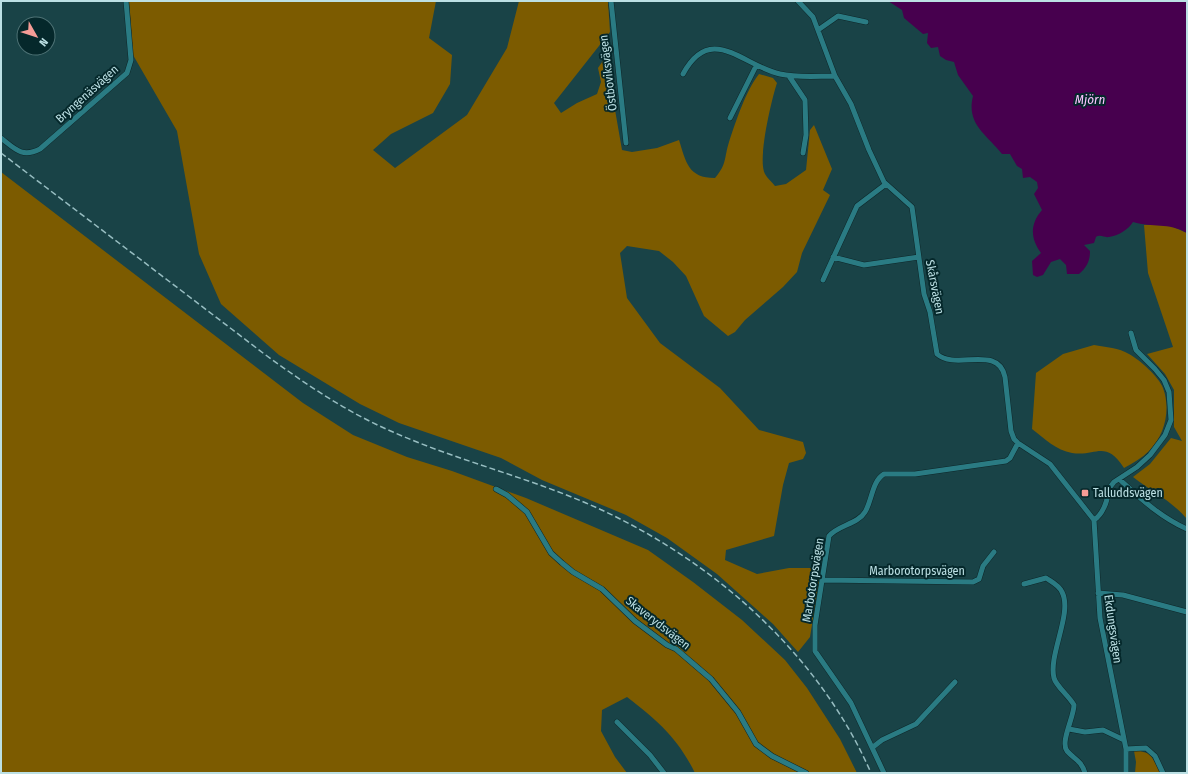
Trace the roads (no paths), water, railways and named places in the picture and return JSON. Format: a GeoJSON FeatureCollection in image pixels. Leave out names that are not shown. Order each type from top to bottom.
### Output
{"type":"FeatureCollection","features":[{"type":"Feature","properties":{"kind":"street","name":"Bryngenäsvägen"},"geometry":{"type":"LineString","coordinates":[[1,138],[19,152],[32,153],[40,148],[127,73],[131,60],[126,1]]}},
{"type":"Feature","properties":{"kind":"street","name":"Östboviksvägen"},"geometry":{"type":"LineString","coordinates":[[611,1],[626,143]]}},
{"type":"Feature","properties":{"kind":"street","name":"Skårsvägen"},"geometry":{"type":"LineString","coordinates":[[798,1],[809,11],[818,30],[835,76],[851,104],[869,150],[886,184],[912,207],[924,294],[930,312],[936,350],[940,356],[947,359],[988,360],[998,363],[1003,369],[1005,377],[1011,431],[1014,440],[1018,443]]}},
{"type":"Feature","properties":{"kind":"street"},"geometry":{"type":"LineString","coordinates":[[818,30],[838,16],[866,22]]}},
{"type":"Feature","properties":{"kind":"street"},"geometry":{"type":"LineString","coordinates":[[683,74],[691,60],[705,51],[716,49],[737,54],[756,66],[788,76],[835,76]]}},
{"type":"Feature","properties":{"kind":"street"},"geometry":{"type":"LineString","coordinates":[[730,118],[756,66]]}},
{"type":"Feature","properties":{"kind":"street"},"geometry":{"type":"LineString","coordinates":[[788,76],[804,100],[806,135],[803,153]]}},
{"type":"Feature","properties":{"kind":"street"},"geometry":{"type":"LineString","coordinates":[[823,280],[857,206],[886,184]]}},
{"type":"Feature","properties":{"kind":"street"},"geometry":{"type":"LineString","coordinates":[[833,258],[864,265],[919,257]]}},
{"type":"Feature","properties":{"kind":"street"},"geometry":{"type":"LineString","coordinates":[[1018,443],[1050,464],[1094,520],[1103,509],[1108,494],[1107,491],[1119,478],[1145,460],[1165,435],[1171,420],[1169,392],[1164,380],[1136,350],[1131,333]]}},
{"type":"Feature","properties":{"kind":"street","name":"Marbotorpsvägen"},"geometry":{"type":"LineString","coordinates":[[884,773],[851,703],[815,651],[815,625],[829,536],[837,528],[858,518],[864,513],[880,476],[888,473],[915,474],[1006,461],[1010,458],[1018,443]]}},
{"type":"Feature","properties":{"kind":"street"},"geometry":{"type":"LineString","coordinates":[[1119,478],[1150,507],[1176,524],[1187,529]]}},
{"type":"Feature","properties":{"kind":"street","name":"Skaverydsvägen"},"geometry":{"type":"LineString","coordinates":[[496,489],[507,495],[527,512],[550,553],[562,564],[572,572],[602,589],[635,621],[676,650],[711,679],[738,712],[756,744],[772,756],[806,773]]}},
{"type":"Feature","properties":{"kind":"street","name":"Ekdungsvägen"},"geometry":{"type":"LineString","coordinates":[[1094,520],[1100,618],[1126,748],[1126,773]]}},
{"type":"Feature","properties":{"kind":"street","name":"Marborotorpsvägen"},"geometry":{"type":"LineString","coordinates":[[823,580],[973,582],[979,579],[983,566],[994,552]]}},
{"type":"Feature","properties":{"kind":"street"},"geometry":{"type":"LineString","coordinates":[[1024,584],[1046,578],[1057,585],[1063,593],[1064,611],[1053,668],[1054,678],[1057,684],[1069,695],[1074,705],[1069,729],[1064,742],[1065,747],[1068,752],[1081,763],[1085,773]]}},
{"type":"Feature","properties":{"kind":"street"},"geometry":{"type":"LineString","coordinates":[[1098,593],[1123,594],[1187,612]]}},
{"type":"Feature","properties":{"kind":"street"},"geometry":{"type":"LineString","coordinates":[[873,747],[882,740],[916,724],[955,682]]}},
{"type":"Feature","properties":{"kind":"street"},"geometry":{"type":"LineString","coordinates":[[617,722],[650,755],[664,773]]}},
{"type":"Feature","properties":{"kind":"street"},"geometry":{"type":"LineString","coordinates":[[1069,729],[1085,732],[1103,730],[1124,740]]}},
{"type":"Feature","properties":{"kind":"street"},"geometry":{"type":"LineString","coordinates":[[1126,748],[1146,748],[1155,756],[1163,773]]}},
{"type":"Feature","properties":{"kind":"water","name":"Mjörn"},"geometry":{"type":"Polygon","coordinates":[[[888,1],[1187,1],[1187,233],[1173,227],[1147,225],[1133,222],[1126,230],[1119,234],[1109,237],[1098,236],[1096,237],[1094,243],[1084,245],[1090,251],[1089,261],[1079,274],[1067,274],[1066,265],[1060,259],[1051,262],[1043,275],[1037,277],[1033,275],[1032,261],[1041,253],[1033,236],[1035,221],[1042,210],[1034,194],[1038,188],[1037,182],[1030,177],[1023,178],[1022,169],[1017,166],[1010,154],[1002,154],[979,128],[972,114],[973,96],[958,75],[954,62],[946,60],[940,56],[938,47],[931,48],[927,43],[928,33],[923,34],[904,18],[902,10],[888,1]]]}},
{"type":"Feature","properties":{"kind":"railway"},"geometry":{"type":"LineString","coordinates":[[1,153],[263,353],[310,386],[342,406],[376,424],[417,442],[465,460],[538,484],[586,503],[631,525],[674,550],[715,579],[754,612],[789,648],[821,687],[848,729],[871,773]]}},
{"type":"Feature","properties":{"kind":"place","name":"Talluddsvägen"},"geometry":{"type":"Point","coordinates":[1085,493]}}]}
